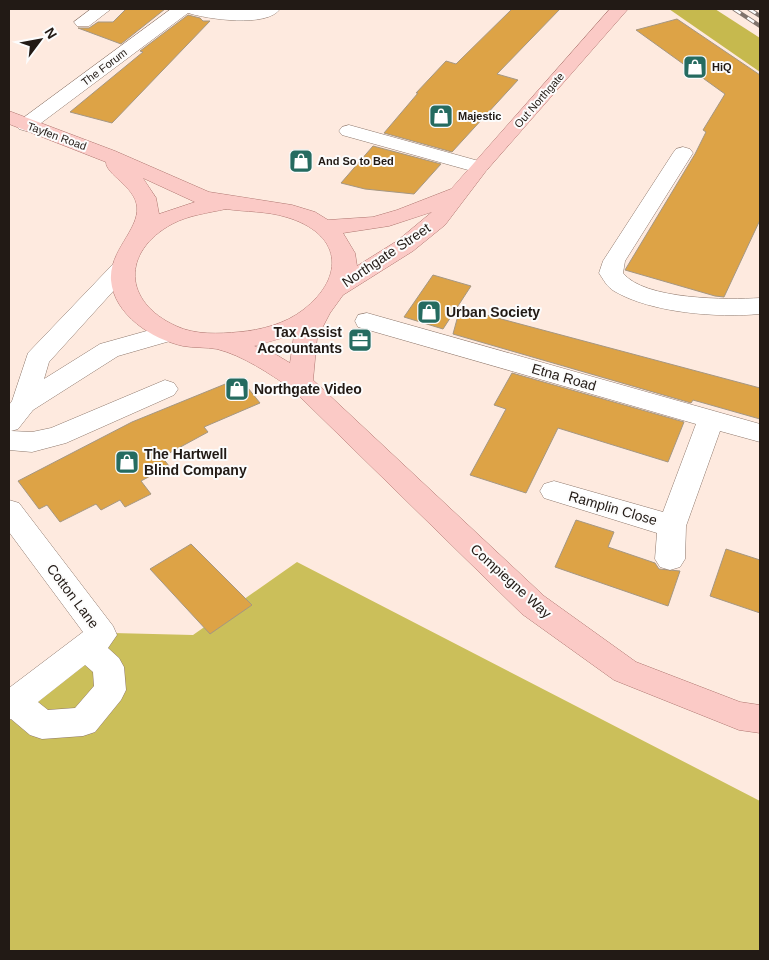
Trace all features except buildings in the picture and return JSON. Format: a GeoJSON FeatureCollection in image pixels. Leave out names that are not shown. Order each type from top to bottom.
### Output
{"type":"FeatureCollection","features":[{"type":"Feature","properties":{"kind":"main road","name":"Out Northgate"},"geometry":{"type":"LineString","coordinates":[[459,191],[618,9]]}},
{"type":"Feature","properties":{"kind":"main road","name":"Tayfen Road"},"geometry":{"type":"LineString","coordinates":[[17,121],[106,154],[200,197],[228,202]]}},
{"type":"Feature","properties":{"kind":"main road"},"geometry":{"type":"LineString","coordinates":[[106,154],[135,180],[147,201],[148,214],[128,255],[122,285],[130,304],[145,318],[168,332],[198,340],[249,340],[290,327],[320,309]]}},
{"type":"Feature","properties":{"kind":"main road","name":"Northgate Street"},"geometry":{"type":"LineString","coordinates":[[323,226],[344,228],[386,222],[427,207],[459,191]]}},
{"type":"Feature","properties":{"kind":"main road","name":"Northgate Street"},"geometry":{"type":"LineString","coordinates":[[336,289],[405,246],[437,220],[459,191]]}},
{"type":"Feature","properties":{"kind":"main road"},"geometry":{"type":"LineString","coordinates":[[128,255],[157,224],[174,215],[228,202],[268,205],[303,214],[323,226],[338,239],[345,270],[336,289],[320,309],[305,338],[300,382]]}},
{"type":"Feature","properties":{"kind":"main road","name":"Compiegne Way"},"geometry":{"type":"LineString","coordinates":[[221,341],[266,360],[300,382],[533,605],[625,671],[739,716],[760,719]]}},
{"type":"Feature","properties":{"kind":"street"},"geometry":{"type":"LineString","coordinates":[[83,22],[102,9]]}},
{"type":"Feature","properties":{"kind":"street","name":"The Forum"},"geometry":{"type":"LineString","coordinates":[[17,121],[182,9]]}},
{"type":"Feature","properties":{"kind":"street"},"geometry":{"type":"LineString","coordinates":[[194,9],[205,13],[238,16],[271,9]]}},
{"type":"Feature","properties":{"kind":"street"},"geometry":{"type":"LineString","coordinates":[[349,131],[479,166]]}},
{"type":"Feature","properties":{"kind":"street"},"geometry":{"type":"LineString","coordinates":[[683,153],[614,261],[611,273],[620,284],[651,297],[706,306],[760,306]]}},
{"type":"Feature","properties":{"kind":"street"},"geometry":{"type":"LineString","coordinates":[[14,410],[37,359],[128,255]]}},
{"type":"Feature","properties":{"kind":"street","name":"Etna Road"},"geometry":{"type":"LineString","coordinates":[[367,321],[760,433]]}},
{"type":"Feature","properties":{"kind":"street"},"geometry":{"type":"LineString","coordinates":[[14,410],[109,350],[168,332]]}},
{"type":"Feature","properties":{"kind":"street"},"geometry":{"type":"LineString","coordinates":[[9,440],[32,442],[57,436],[165,389]]}},
{"type":"Feature","properties":{"kind":"street","name":"Ramplin Close"},"geometry":{"type":"LineString","coordinates":[[670,559],[672,526],[711,419]]}},
{"type":"Feature","properties":{"kind":"street","name":"Ramplin Close"},"geometry":{"type":"LineString","coordinates":[[554,491],[672,526]]}},
{"type":"Feature","properties":{"kind":"street","name":"Cotton Lane"},"geometry":{"type":"LineString","coordinates":[[9,511],[102,634],[12,704]]}},
{"type":"Feature","properties":{"kind":"street"},"geometry":{"type":"LineString","coordinates":[[12,704],[42,725],[82,722],[110,690],[108,667],[87,646]]}},
{"type":"Feature","properties":{"kind":"shaded area"},"geometry":{"type":"Polygon","coordinates":[[[669,9],[715,9],[760,38],[760,72],[669,9]]]}},
{"type":"Feature","properties":{"kind":"shaded area"},"geometry":{"type":"Polygon","coordinates":[[[297,562],[760,801],[760,951],[9,951],[9,716],[113,633],[193,635],[297,562]]]}},
{"type":"Feature","properties":{"kind":"railway"},"geometry":{"type":"LineString","coordinates":[[734,9],[760,26]]}},
{"type":"Feature","properties":{"kind":"railway"},"geometry":{"type":"LineString","coordinates":[[749,9],[760,16]]}},
{"type":"Feature","properties":{"kind":"place","name":"HiQ"},"geometry":{"type":"Point","coordinates":[695,67]}},
{"type":"Feature","properties":{"kind":"place","name":"Majestic"},"geometry":{"type":"Point","coordinates":[441,116]}},
{"type":"Feature","properties":{"kind":"place","name":"And So to Bed"},"geometry":{"type":"Point","coordinates":[301,161]}},
{"type":"Feature","properties":{"kind":"place","name":"Urban Society"},"geometry":{"type":"Point","coordinates":[429,312]}},
{"type":"Feature","properties":{"kind":"place","name":"Tax Assist Accountants"},"geometry":{"type":"Point","coordinates":[360,340]}},
{"type":"Feature","properties":{"kind":"place","name":"Northgate Video"},"geometry":{"type":"Point","coordinates":[237,389]}},
{"type":"Feature","properties":{"kind":"place","name":"The Hartwell Blind Company"},"geometry":{"type":"Point","coordinates":[127,462]}}]}
